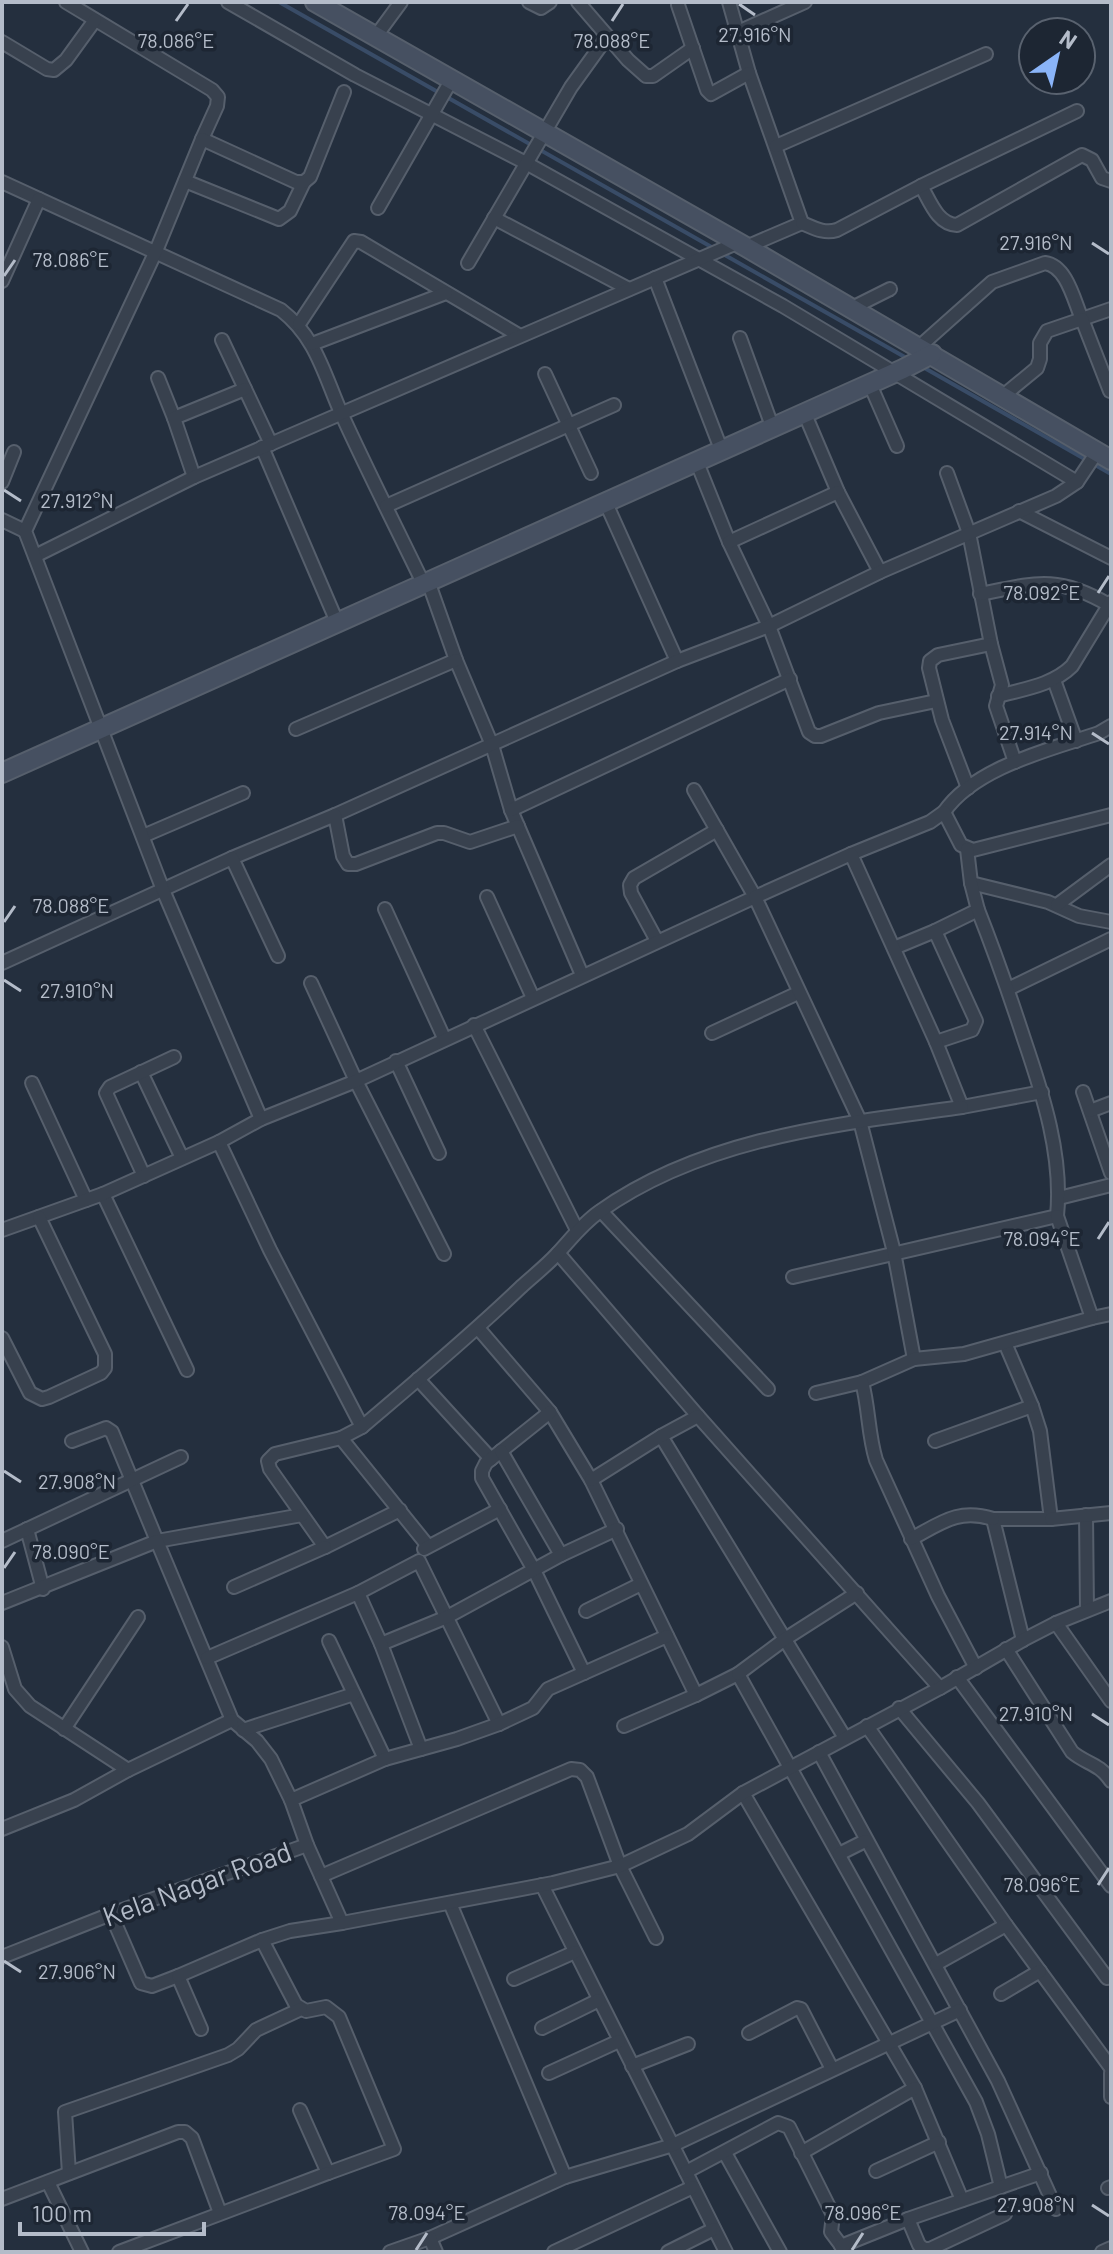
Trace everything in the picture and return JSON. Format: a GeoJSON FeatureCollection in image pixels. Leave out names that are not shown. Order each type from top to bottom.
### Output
{"type":"FeatureCollection","features":[{"type":"Feature","properties":{"kind":"street"},"geometry":{"type":"LineString","coordinates":[[25,531],[156,251],[217,106],[218,97],[212,90],[66,2]]}},
{"type":"Feature","properties":{"kind":"street"},"geometry":{"type":"LineString","coordinates":[[2,963],[232,858],[677,661],[769,626],[880,572],[1056,496],[1100,457],[1003,396],[913,361],[710,254],[526,163],[433,111],[315,54],[228,2]]}},
{"type":"Feature","properties":{"kind":"street"},"geometry":{"type":"LineString","coordinates":[[315,2],[376,36],[448,86],[545,131],[852,308],[913,361],[1081,477]]}},
{"type":"Feature","properties":{"kind":"street"},"geometry":{"type":"LineString","coordinates":[[376,36],[401,2]]}},
{"type":"Feature","properties":{"kind":"street"},"geometry":{"type":"LineString","coordinates":[[529,2],[541,8],[550,2]]}},
{"type":"Feature","properties":{"kind":"street"},"geometry":{"type":"LineString","coordinates":[[578,2],[628,60],[646,76],[653,76],[693,48]]}},
{"type":"Feature","properties":{"kind":"street"},"geometry":{"type":"LineString","coordinates":[[729,2],[749,73],[802,223]]}},
{"type":"Feature","properties":{"kind":"street"},"geometry":{"type":"LineString","coordinates":[[738,32],[805,2]]}},
{"type":"Feature","properties":{"kind":"street"},"geometry":{"type":"LineString","coordinates":[[678,5],[711,94],[749,73]]}},
{"type":"Feature","properties":{"kind":"street"},"geometry":{"type":"LineString","coordinates":[[2,42],[39,65],[54,70],[66,60],[95,20]]}},
{"type":"Feature","properties":{"kind":"street"},"geometry":{"type":"LineString","coordinates":[[468,263],[578,76],[607,37]]}},
{"type":"Feature","properties":{"kind":"street"},"geometry":{"type":"LineString","coordinates":[[776,146],[986,54]]}},
{"type":"Feature","properties":{"kind":"street"},"geometry":{"type":"LineString","coordinates":[[378,208],[448,86]]}},
{"type":"Feature","properties":{"kind":"street"},"geometry":{"type":"LineString","coordinates":[[185,181],[279,219],[290,211],[304,182],[310,177],[344,92]]}},
{"type":"Feature","properties":{"kind":"street"},"geometry":{"type":"LineString","coordinates":[[35,556],[194,477],[710,254],[802,223],[829,233],[837,230],[1077,111]]}},
{"type":"Feature","properties":{"kind":"street"},"geometry":{"type":"LineString","coordinates":[[202,139],[296,182],[304,182]]}},
{"type":"Feature","properties":{"kind":"street"},"geometry":{"type":"LineString","coordinates":[[921,186],[940,219],[957,225],[1082,155],[1092,160],[1102,178],[1111,181]]}},
{"type":"Feature","properties":{"kind":"street"},"geometry":{"type":"LineString","coordinates":[[2,182],[281,310],[299,324],[312,344],[341,413],[425,582],[492,745],[511,810],[582,975]]}},
{"type":"Feature","properties":{"kind":"street"},"geometry":{"type":"LineString","coordinates":[[2,281],[6,260],[39,199]]}},
{"type":"Feature","properties":{"kind":"street"},"geometry":{"type":"LineString","coordinates":[[494,218],[629,289]]}},
{"type":"Feature","properties":{"kind":"street"},"geometry":{"type":"LineString","coordinates":[[299,324],[354,241],[361,242],[520,336]]}},
{"type":"Feature","properties":{"kind":"street"},"geometry":{"type":"LineString","coordinates":[[2,773],[913,361],[992,282],[1045,263],[1054,264],[1061,271],[1110,391]]}},
{"type":"Feature","properties":{"kind":"street"},"geometry":{"type":"LineString","coordinates":[[655,278],[721,449]]}},
{"type":"Feature","properties":{"kind":"street"},"geometry":{"type":"LineString","coordinates":[[852,308],[890,289]]}},
{"type":"Feature","properties":{"kind":"street"},"geometry":{"type":"LineString","coordinates":[[312,344],[446,293]]}},
{"type":"Feature","properties":{"kind":"street"},"geometry":{"type":"LineString","coordinates":[[1003,396],[1037,368],[1042,336],[1047,331],[1111,309]]}},
{"type":"Feature","properties":{"kind":"street"},"geometry":{"type":"LineString","coordinates":[[740,338],[772,426]]}},
{"type":"Feature","properties":{"kind":"street"},"geometry":{"type":"LineString","coordinates":[[222,340],[245,389],[337,622]]}},
{"type":"Feature","properties":{"kind":"street"},"geometry":{"type":"LineString","coordinates":[[545,374],[591,473]]}},
{"type":"Feature","properties":{"kind":"street"},"geometry":{"type":"LineString","coordinates":[[158,378],[194,477]]}},
{"type":"Feature","properties":{"kind":"street"},"geometry":{"type":"LineString","coordinates":[[869,382],[897,446]]}},
{"type":"Feature","properties":{"kind":"street"},"geometry":{"type":"LineString","coordinates":[[174,418],[245,389]]}},
{"type":"Feature","properties":{"kind":"street"},"geometry":{"type":"LineString","coordinates":[[386,506],[614,405]]}},
{"type":"Feature","properties":{"kind":"street"},"geometry":{"type":"LineString","coordinates":[[804,412],[838,492],[880,572]]}},
{"type":"Feature","properties":{"kind":"street"},"geometry":{"type":"LineString","coordinates":[[2,482],[14,452]]}},
{"type":"Feature","properties":{"kind":"street"},"geometry":{"type":"LineString","coordinates":[[696,460],[729,542],[769,626],[809,732],[815,736],[893,709],[936,701]]}},
{"type":"Feature","properties":{"kind":"street"},"geometry":{"type":"LineString","coordinates":[[947,473],[969,533],[1002,685],[996,706],[1015,762]]}},
{"type":"Feature","properties":{"kind":"street"},"geometry":{"type":"LineString","coordinates":[[729,542],[838,492]]}},
{"type":"Feature","properties":{"kind":"street"},"geometry":{"type":"LineString","coordinates":[[605,501],[677,661]]}},
{"type":"Feature","properties":{"kind":"street"},"geometry":{"type":"LineString","coordinates":[[1019,511],[1111,558]]}},
{"type":"Feature","properties":{"kind":"street"},"geometry":{"type":"LineString","coordinates":[[2,520],[25,531],[163,890],[261,1119]]}},
{"type":"Feature","properties":{"kind":"street"},"geometry":{"type":"LineString","coordinates":[[980,594],[1029,585],[1066,584],[1110,603],[1072,666],[1054,680],[998,696]]}},
{"type":"Feature","properties":{"kind":"street"},"geometry":{"type":"LineString","coordinates":[[968,788],[936,701],[929,668],[933,657],[991,644]]}},
{"type":"Feature","properties":{"kind":"street"},"geometry":{"type":"LineString","coordinates":[[296,729],[456,660]]}},
{"type":"Feature","properties":{"kind":"street"},"geometry":{"type":"LineString","coordinates":[[511,810],[790,679]]}},
{"type":"Feature","properties":{"kind":"street"},"geometry":{"type":"LineString","coordinates":[[1054,680],[1076,741]]}},
{"type":"Feature","properties":{"kind":"street"},"geometry":{"type":"LineString","coordinates":[[2,1230],[144,1176],[261,1119],[356,1081],[657,941],[930,822],[968,788],[1015,762],[1111,726]]}},
{"type":"Feature","properties":{"kind":"street"},"geometry":{"type":"LineString","coordinates":[[694,790],[755,897],[860,1121],[894,1252],[914,1359]]}},
{"type":"Feature","properties":{"kind":"street"},"geometry":{"type":"LineString","coordinates":[[143,836],[243,793]]}},
{"type":"Feature","properties":{"kind":"street"},"geometry":{"type":"LineString","coordinates":[[944,812],[961,845],[973,850],[1111,815]]}},
{"type":"Feature","properties":{"kind":"street"},"geometry":{"type":"LineString","coordinates":[[335,815],[343,856],[348,864],[356,864],[437,833],[470,842],[518,826]]}},
{"type":"Feature","properties":{"kind":"street"},"geometry":{"type":"LineString","coordinates":[[657,941],[631,893],[630,885],[634,878],[717,830]]}},
{"type":"Feature","properties":{"kind":"street"},"geometry":{"type":"LineString","coordinates":[[967,849],[978,910],[1042,1092],[1054,1146],[1059,1198],[1057,1216],[1092,1318]]}},
{"type":"Feature","properties":{"kind":"street"},"geometry":{"type":"LineString","coordinates":[[851,854],[962,1107]]}},
{"type":"Feature","properties":{"kind":"street"},"geometry":{"type":"LineString","coordinates":[[232,858],[278,956]]}},
{"type":"Feature","properties":{"kind":"street"},"geometry":{"type":"LineString","coordinates":[[1057,905],[1111,865]]}},
{"type":"Feature","properties":{"kind":"street"},"geometry":{"type":"LineString","coordinates":[[971,883],[1057,905],[1079,916],[1111,922]]}},
{"type":"Feature","properties":{"kind":"street"},"geometry":{"type":"LineString","coordinates":[[487,897],[533,998]]}},
{"type":"Feature","properties":{"kind":"street"},"geometry":{"type":"LineString","coordinates":[[385,909],[444,1038]]}},
{"type":"Feature","properties":{"kind":"street"},"geometry":{"type":"LineString","coordinates":[[894,948],[978,910]]}},
{"type":"Feature","properties":{"kind":"street"},"geometry":{"type":"LineString","coordinates":[[935,931],[976,1021],[972,1030],[936,1042]]}},
{"type":"Feature","properties":{"kind":"street"},"geometry":{"type":"LineString","coordinates":[[1008,989],[1111,939]]}},
{"type":"Feature","properties":{"kind":"street"},"geometry":{"type":"LineString","coordinates":[[311,983],[356,1081],[444,1254]]}},
{"type":"Feature","properties":{"kind":"street"},"geometry":{"type":"LineString","coordinates":[[712,1033],[798,993]]}},
{"type":"Feature","properties":{"kind":"street"},"geometry":{"type":"LineString","coordinates":[[474,1025],[577,1230]]}},
{"type":"Feature","properties":{"kind":"street"},"geometry":{"type":"LineString","coordinates":[[144,1176],[106,1093],[110,1087],[174,1057]]}},
{"type":"Feature","properties":{"kind":"street"},"geometry":{"type":"LineString","coordinates":[[396,1061],[439,1153]]}},
{"type":"Feature","properties":{"kind":"street"},"geometry":{"type":"LineString","coordinates":[[141,1072],[182,1158]]}},
{"type":"Feature","properties":{"kind":"street"},"geometry":{"type":"LineString","coordinates":[[32,1083],[86,1200]]}},
{"type":"Feature","properties":{"kind":"street"},"geometry":{"type":"LineString","coordinates":[[325,1547],[270,1469],[268,1461],[275,1454],[341,1438],[362,1427],[478,1328],[558,1253],[577,1230],[601,1211],[658,1179],[712,1156],[768,1139],[1042,1092]]}},
{"type":"Feature","properties":{"kind":"street"},"geometry":{"type":"LineString","coordinates":[[1083,1092],[1111,1173]]}},
{"type":"Feature","properties":{"kind":"street"},"geometry":{"type":"LineString","coordinates":[[1090,1111],[1111,1103]]}},
{"type":"Feature","properties":{"kind":"street"},"geometry":{"type":"LineString","coordinates":[[219,1142],[277,1263],[362,1427]]}},
{"type":"Feature","properties":{"kind":"street"},"geometry":{"type":"LineString","coordinates":[[1059,1198],[1111,1185]]}},
{"type":"Feature","properties":{"kind":"street"},"geometry":{"type":"LineString","coordinates":[[103,1194],[187,1370]]}},
{"type":"Feature","properties":{"kind":"street"},"geometry":{"type":"LineString","coordinates":[[601,1211],[768,1389]]}},
{"type":"Feature","properties":{"kind":"street"},"geometry":{"type":"LineString","coordinates":[[793,1277],[1057,1216]]}},
{"type":"Feature","properties":{"kind":"street"},"geometry":{"type":"LineString","coordinates":[[2,1338],[30,1393],[37,1398],[49,1397],[101,1373],[105,1368],[105,1354],[39,1217]]}},
{"type":"Feature","properties":{"kind":"street"},"geometry":{"type":"LineString","coordinates":[[558,1253],[940,1688]]}},
{"type":"Feature","properties":{"kind":"street"},"geometry":{"type":"LineString","coordinates":[[816,1393],[862,1382],[914,1359],[964,1354],[1111,1314]]}},
{"type":"Feature","properties":{"kind":"street"},"geometry":{"type":"LineString","coordinates":[[478,1328],[550,1412],[591,1480],[696,1695]]}},
{"type":"Feature","properties":{"kind":"street"},"geometry":{"type":"LineString","coordinates":[[1005,1343],[1032,1406],[1044,1453],[1051,1519]]}},
{"type":"Feature","properties":{"kind":"street"},"geometry":{"type":"LineString","coordinates":[[418,1379],[496,1455],[561,1555]]}},
{"type":"Feature","properties":{"kind":"street"},"geometry":{"type":"LineString","coordinates":[[862,1382],[876,1460],[911,1539],[976,1668]]}},
{"type":"Feature","properties":{"kind":"street"},"geometry":{"type":"LineString","coordinates":[[935,1441],[1032,1406]]}},
{"type":"Feature","properties":{"kind":"street"},"geometry":{"type":"LineString","coordinates":[[550,1412],[496,1455],[482,1471],[482,1478],[534,1570],[584,1673]]}},
{"type":"Feature","properties":{"kind":"street"},"geometry":{"type":"LineString","coordinates":[[591,1480],[698,1416]]}},
{"type":"Feature","properties":{"kind":"street"},"geometry":{"type":"LineString","coordinates":[[72,1441],[109,1429],[232,1720],[257,1741],[271,1759],[291,1800]]}},
{"type":"Feature","properties":{"kind":"street"},"geometry":{"type":"LineString","coordinates":[[661,1436],[845,1738]]}},
{"type":"Feature","properties":{"kind":"street"},"geometry":{"type":"LineString","coordinates":[[341,1438],[428,1546]]}},
{"type":"Feature","properties":{"kind":"street"},"geometry":{"type":"LineString","coordinates":[[2,1541],[181,1457]]}},
{"type":"Feature","properties":{"kind":"street"},"geometry":{"type":"LineString","coordinates":[[499,1724],[419,1561],[428,1546],[500,1509]]}},
{"type":"Feature","properties":{"kind":"street"},"geometry":{"type":"LineString","coordinates":[[234,1587],[400,1510]]}},
{"type":"Feature","properties":{"kind":"street"},"geometry":{"type":"LineString","coordinates":[[911,1539],[954,1515],[976,1513],[993,1519],[1051,1519],[1111,1513]]}},
{"type":"Feature","properties":{"kind":"street"},"geometry":{"type":"LineString","coordinates":[[2,1603],[157,1541],[302,1515]]}},
{"type":"Feature","properties":{"kind":"street"},"geometry":{"type":"LineString","coordinates":[[1086,1515],[1087,1610]]}},
{"type":"Feature","properties":{"kind":"street"},"geometry":{"type":"LineString","coordinates":[[993,1519],[1023,1640]]}},
{"type":"Feature","properties":{"kind":"street"},"geometry":{"type":"LineString","coordinates":[[27,1529],[43,1589]]}},
{"type":"Feature","properties":{"kind":"street"},"geometry":{"type":"LineString","coordinates":[[381,1644],[447,1617],[561,1555],[617,1529]]}},
{"type":"Feature","properties":{"kind":"street"},"geometry":{"type":"LineString","coordinates":[[207,1658],[358,1593],[419,1561]]}},
{"type":"Feature","properties":{"kind":"street"},"geometry":{"type":"LineString","coordinates":[[586,1611],[641,1584]]}},
{"type":"Feature","properties":{"kind":"street"},"geometry":{"type":"LineString","coordinates":[[358,1593],[421,1749]]}},
{"type":"Feature","properties":{"kind":"street"},"geometry":{"type":"LineString","coordinates":[[624,1726],[738,1674],[785,1639],[857,1593]]}},
{"type":"Feature","properties":{"kind":"street"},"geometry":{"type":"LineString","coordinates":[[111,1914],[141,1983],[152,1986],[262,1940],[302,1929],[542,1885],[620,1866],[688,1834],[743,1793],[940,1688],[1006,1649],[1056,1623],[1111,1601]]}},
{"type":"Feature","properties":{"kind":"street"},"geometry":{"type":"LineString","coordinates":[[64,1729],[138,1617]]}},
{"type":"Feature","properties":{"kind":"street"},"geometry":{"type":"LineString","coordinates":[[1056,1623],[1111,1701]]}},
{"type":"Feature","properties":{"kind":"street","name":"Kela Nagar Road"},"geometry":{"type":"LineString","coordinates":[[2,1957],[111,1914],[307,1845],[291,1800],[385,1759],[499,1724],[533,1708],[548,1689],[667,1636]]}},
{"type":"Feature","properties":{"kind":"street"},"geometry":{"type":"LineString","coordinates":[[329,1641],[385,1759]]}},
{"type":"Feature","properties":{"kind":"street"},"geometry":{"type":"LineString","coordinates":[[2,1647],[15,1689],[30,1706],[128,1770]]}},
{"type":"Feature","properties":{"kind":"street"},"geometry":{"type":"LineString","coordinates":[[1006,1649],[1072,1752],[1095,1764],[1111,1781]]}},
{"type":"Feature","properties":{"kind":"street"},"geometry":{"type":"LineString","coordinates":[[738,1674],[976,2102],[988,2134],[1001,2187]]}},
{"type":"Feature","properties":{"kind":"street"},"geometry":{"type":"LineString","coordinates":[[957,1677],[1111,1886]]}},
{"type":"Feature","properties":{"kind":"street"},"geometry":{"type":"LineString","coordinates":[[243,1730],[354,1694]]}},
{"type":"Feature","properties":{"kind":"street"},"geometry":{"type":"LineString","coordinates":[[899,1708],[978,1803],[1107,1978]]}},
{"type":"Feature","properties":{"kind":"street"},"geometry":{"type":"LineString","coordinates":[[2,1829],[74,1800],[232,1720]]}},
{"type":"Feature","properties":{"kind":"street"},"geometry":{"type":"LineString","coordinates":[[867,1726],[1111,2071],[1111,2097]]}},
{"type":"Feature","properties":{"kind":"street"},"geometry":{"type":"LineString","coordinates":[[819,1752],[998,2081],[1056,2209]]}},
{"type":"Feature","properties":{"kind":"street"},"geometry":{"type":"LineString","coordinates":[[321,1876],[571,1769],[580,1770],[587,1777],[620,1866],[656,1938]]}},
{"type":"Feature","properties":{"kind":"street"},"geometry":{"type":"LineString","coordinates":[[743,1793],[915,2088],[962,2200]]}},
{"type":"Feature","properties":{"kind":"street"},"geometry":{"type":"LineString","coordinates":[[839,1854],[865,1841]]}},
{"type":"Feature","properties":{"kind":"street"},"geometry":{"type":"LineString","coordinates":[[307,1845],[342,1923]]}},
{"type":"Feature","properties":{"kind":"street"},"geometry":{"type":"LineString","coordinates":[[542,1885],[726,2252]]}},
{"type":"Feature","properties":{"kind":"street"},"geometry":{"type":"LineString","coordinates":[[450,1903],[565,2177]]}},
{"type":"Feature","properties":{"kind":"street"},"geometry":{"type":"LineString","coordinates":[[936,1964],[1006,1925]]}},
{"type":"Feature","properties":{"kind":"street"},"geometry":{"type":"LineString","coordinates":[[262,1940],[301,2009]]}},
{"type":"Feature","properties":{"kind":"street"},"geometry":{"type":"LineString","coordinates":[[514,1979],[575,1952]]}},
{"type":"Feature","properties":{"kind":"street"},"geometry":{"type":"LineString","coordinates":[[1001,1994],[1040,1971]]}},
{"type":"Feature","properties":{"kind":"street"},"geometry":{"type":"LineString","coordinates":[[178,1976],[201,2029]]}},
{"type":"Feature","properties":{"kind":"street"},"geometry":{"type":"LineString","coordinates":[[542,2028],[599,2000]]}},
{"type":"Feature","properties":{"kind":"street"},"geometry":{"type":"LineString","coordinates":[[69,2173],[65,2112],[228,2055],[256,2030],[301,2009],[326,2007],[339,2017],[394,2149],[119,2252]]}},
{"type":"Feature","properties":{"kind":"street"},"geometry":{"type":"LineString","coordinates":[[749,2033],[801,2009],[832,2069]]}},
{"type":"Feature","properties":{"kind":"street"},"geometry":{"type":"LineString","coordinates":[[390,2252],[430,2238],[565,2177],[673,2145],[960,2010]]}},
{"type":"Feature","properties":{"kind":"street"},"geometry":{"type":"LineString","coordinates":[[549,2073],[619,2041]]}},
{"type":"Feature","properties":{"kind":"street"},"geometry":{"type":"LineString","coordinates":[[632,2066],[688,2044]]}},
{"type":"Feature","properties":{"kind":"street"},"geometry":{"type":"LineString","coordinates":[[801,2153],[915,2088]]}},
{"type":"Feature","properties":{"kind":"street"},"geometry":{"type":"LineString","coordinates":[[300,2110],[328,2173]]}},
{"type":"Feature","properties":{"kind":"street"},"geometry":{"type":"LineString","coordinates":[[686,2172],[778,2123],[789,2127],[833,2215],[831,2232],[844,2249],[908,2219],[1041,2173]]}},
{"type":"Feature","properties":{"kind":"street"},"geometry":{"type":"LineString","coordinates":[[2,2199],[178,2132],[185,2132],[192,2138],[220,2213]]}},
{"type":"Feature","properties":{"kind":"street"},"geometry":{"type":"LineString","coordinates":[[876,2171],[939,2142]]}},
{"type":"Feature","properties":{"kind":"street"},"geometry":{"type":"LineString","coordinates":[[725,2153],[780,2252]]}},
{"type":"Feature","properties":{"kind":"street"},"geometry":{"type":"LineString","coordinates":[[48,2182],[82,2252]]}},
{"type":"Feature","properties":{"kind":"street"},"geometry":{"type":"LineString","coordinates":[[554,2252],[693,2187]]}},
{"type":"Feature","properties":{"kind":"street"},"geometry":{"type":"LineString","coordinates":[[908,2219],[919,2245],[930,2249],[1005,2214]]}},
{"type":"Feature","properties":{"kind":"street"},"geometry":{"type":"LineString","coordinates":[[668,2252],[714,2229]]}},
{"type":"Feature","properties":{"kind":"street"},"geometry":{"type":"LineString","coordinates":[[430,2238],[436,2252]]}},
{"type":"Feature","properties":{"kind":"street"},"geometry":{"type":"LineString","coordinates":[[1102,2252],[1111,2248]]}},
{"type":"Feature","properties":{"kind":"waterway"},"geometry":{"type":"LineString","coordinates":[[279,2],[715,249]]}},
{"type":"Feature","properties":{"kind":"waterway"},"geometry":{"type":"LineString","coordinates":[[723,254],[910,360]]}},
{"type":"Feature","properties":{"kind":"waterway"},"geometry":{"type":"LineString","coordinates":[[921,366],[1111,474]]}}]}
